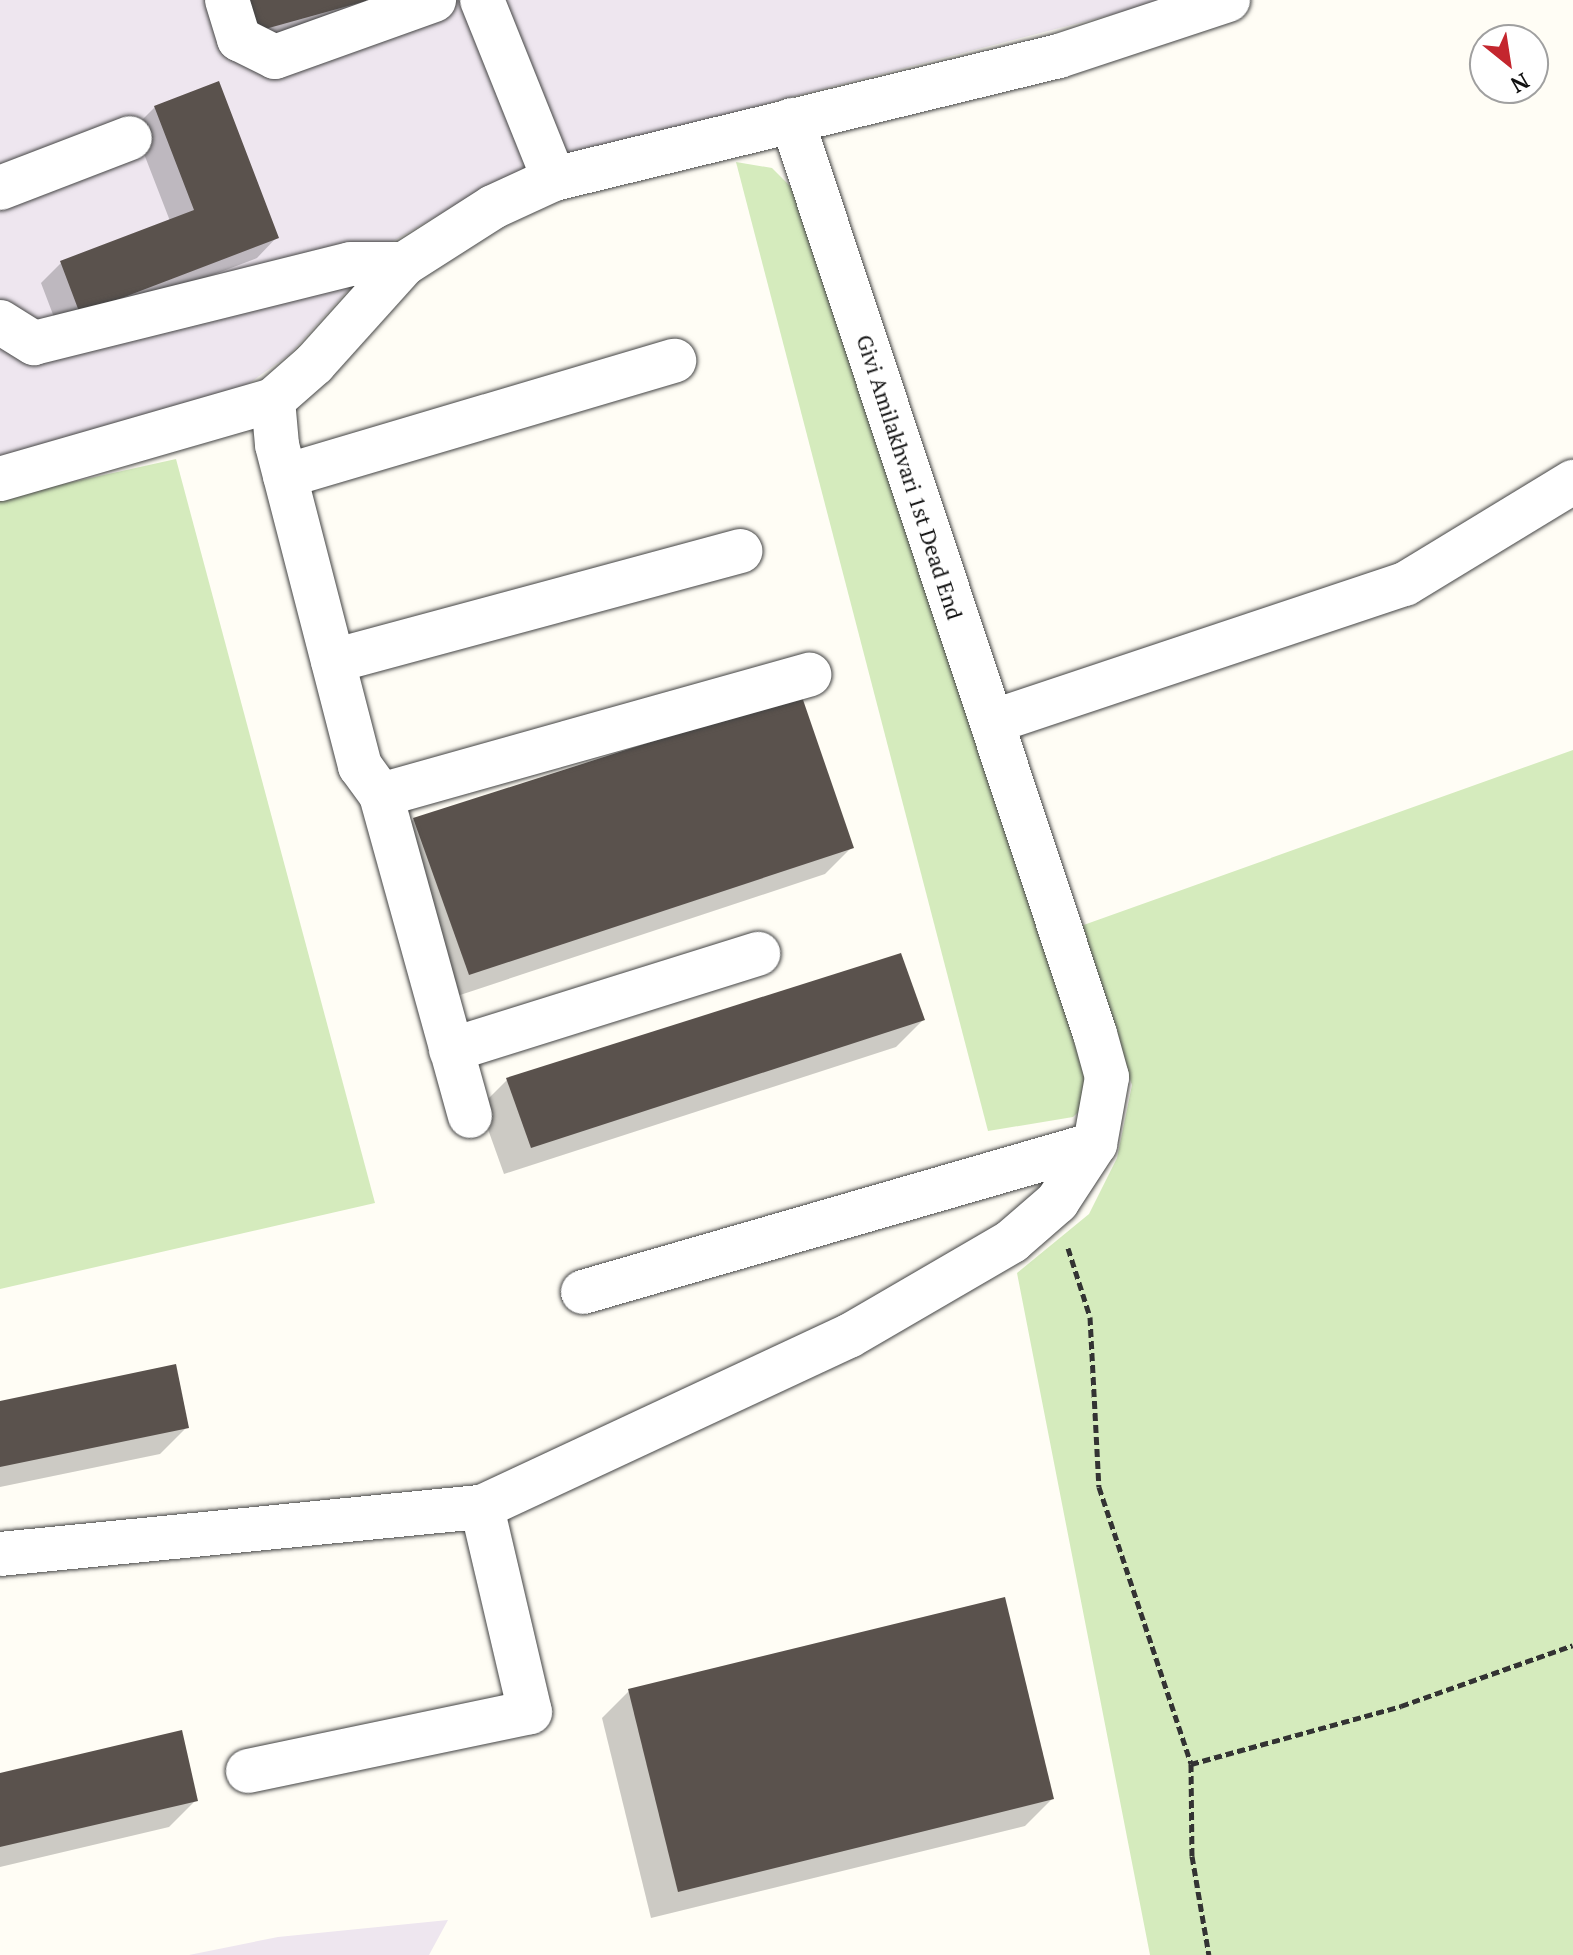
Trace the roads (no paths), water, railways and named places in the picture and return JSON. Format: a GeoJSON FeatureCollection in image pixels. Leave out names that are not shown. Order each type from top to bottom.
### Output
{"type":"FeatureCollection","features":[{"type":"Feature","properties":{"kind":"street"},"geometry":{"type":"LineString","coordinates":[[227,0],[239,39],[275,57],[434,0]]}},
{"type":"Feature","properties":{"kind":"street"},"geometry":{"type":"LineString","coordinates":[[482,0],[554,179]]}},
{"type":"Feature","properties":{"kind":"street"},"geometry":{"type":"LineString","coordinates":[[3,479],[273,400],[314,364],[404,264],[493,207],[554,179],[1059,56],[1228,0]]}},
{"type":"Feature","properties":{"kind":"street","name":"Givi Amilakhvari 1st Dead End"},"geometry":{"type":"LineString","coordinates":[[0,1554],[482,1507],[849,1336],[1012,1241],[1057,1202],[1095,1144],[1107,1077],[792,120]]}},
{"type":"Feature","properties":{"kind":"street"},"geometry":{"type":"LineString","coordinates":[[0,188],[130,138]]}},
{"type":"Feature","properties":{"kind":"street"},"geometry":{"type":"LineString","coordinates":[[11,341],[351,264],[404,264]]}},
{"type":"Feature","properties":{"kind":"street"},"geometry":{"type":"LineString","coordinates":[[285,476],[674,361]]}},
{"type":"Feature","properties":{"kind":"street"},"geometry":{"type":"LineString","coordinates":[[273,400],[285,476],[360,766],[381,795],[470,1116]]}},
{"type":"Feature","properties":{"kind":"street"},"geometry":{"type":"LineString","coordinates":[[992,722],[1405,584],[1573,482]]}},
{"type":"Feature","properties":{"kind":"street"},"geometry":{"type":"LineString","coordinates":[[333,661],[740,551]]}},
{"type":"Feature","properties":{"kind":"street"},"geometry":{"type":"LineString","coordinates":[[381,795],[809,675]]}},
{"type":"Feature","properties":{"kind":"street"},"geometry":{"type":"LineString","coordinates":[[451,1050],[758,954]]}},
{"type":"Feature","properties":{"kind":"street"},"geometry":{"type":"LineString","coordinates":[[583,1292],[1095,1144]]}},
{"type":"Feature","properties":{"kind":"street"},"geometry":{"type":"LineString","coordinates":[[248,1771],[530,1712],[482,1507]]}}]}
